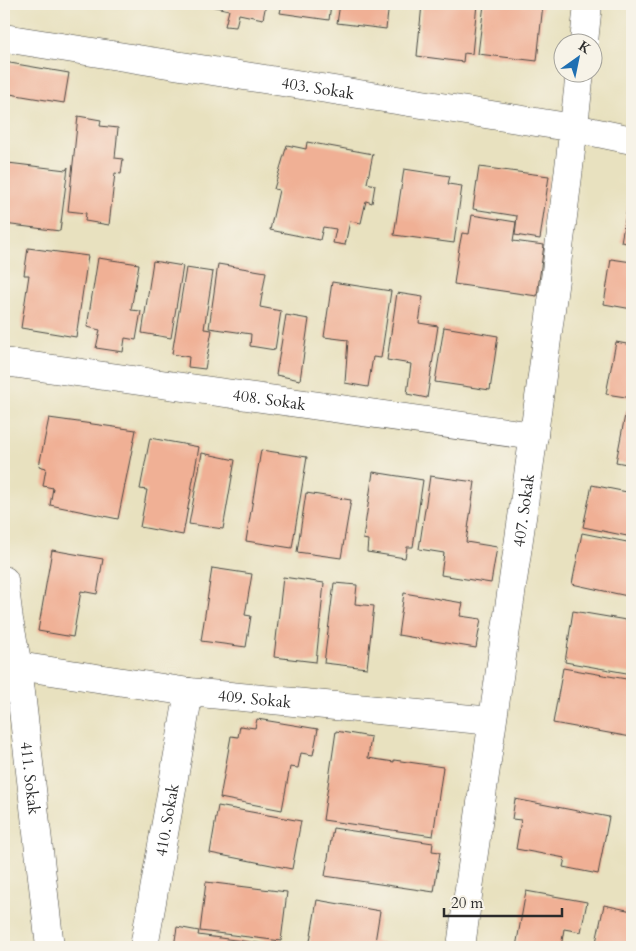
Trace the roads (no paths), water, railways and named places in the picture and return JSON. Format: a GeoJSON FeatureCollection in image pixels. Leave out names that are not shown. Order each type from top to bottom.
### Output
{"type":"FeatureCollection","features":[{"type":"Feature","properties":{"kind":"street"},"geometry":{"type":"LineString","coordinates":[[585,32],[588,4]]}},
{"type":"Feature","properties":{"kind":"street","name":"403. Sokak"},"geometry":{"type":"LineString","coordinates":[[4,38],[574,128],[632,140]]}},
{"type":"Feature","properties":{"kind":"street","name":"407. Sokak"},"geometry":{"type":"LineString","coordinates":[[461,947],[534,436],[579,82]]}},
{"type":"Feature","properties":{"kind":"street","name":"408. Sokak"},"geometry":{"type":"LineString","coordinates":[[4,362],[534,436]]}},
{"type":"Feature","properties":{"kind":"street","name":"411. Sokak"},"geometry":{"type":"LineString","coordinates":[[4,580],[6,620],[18,666],[50,947]]}},
{"type":"Feature","properties":{"kind":"street","name":"409. Sokak"},"geometry":{"type":"LineString","coordinates":[[18,666],[189,692],[492,721]]}},
{"type":"Feature","properties":{"kind":"street","name":"410. Sokak"},"geometry":{"type":"LineString","coordinates":[[144,947],[189,692]]}}]}
